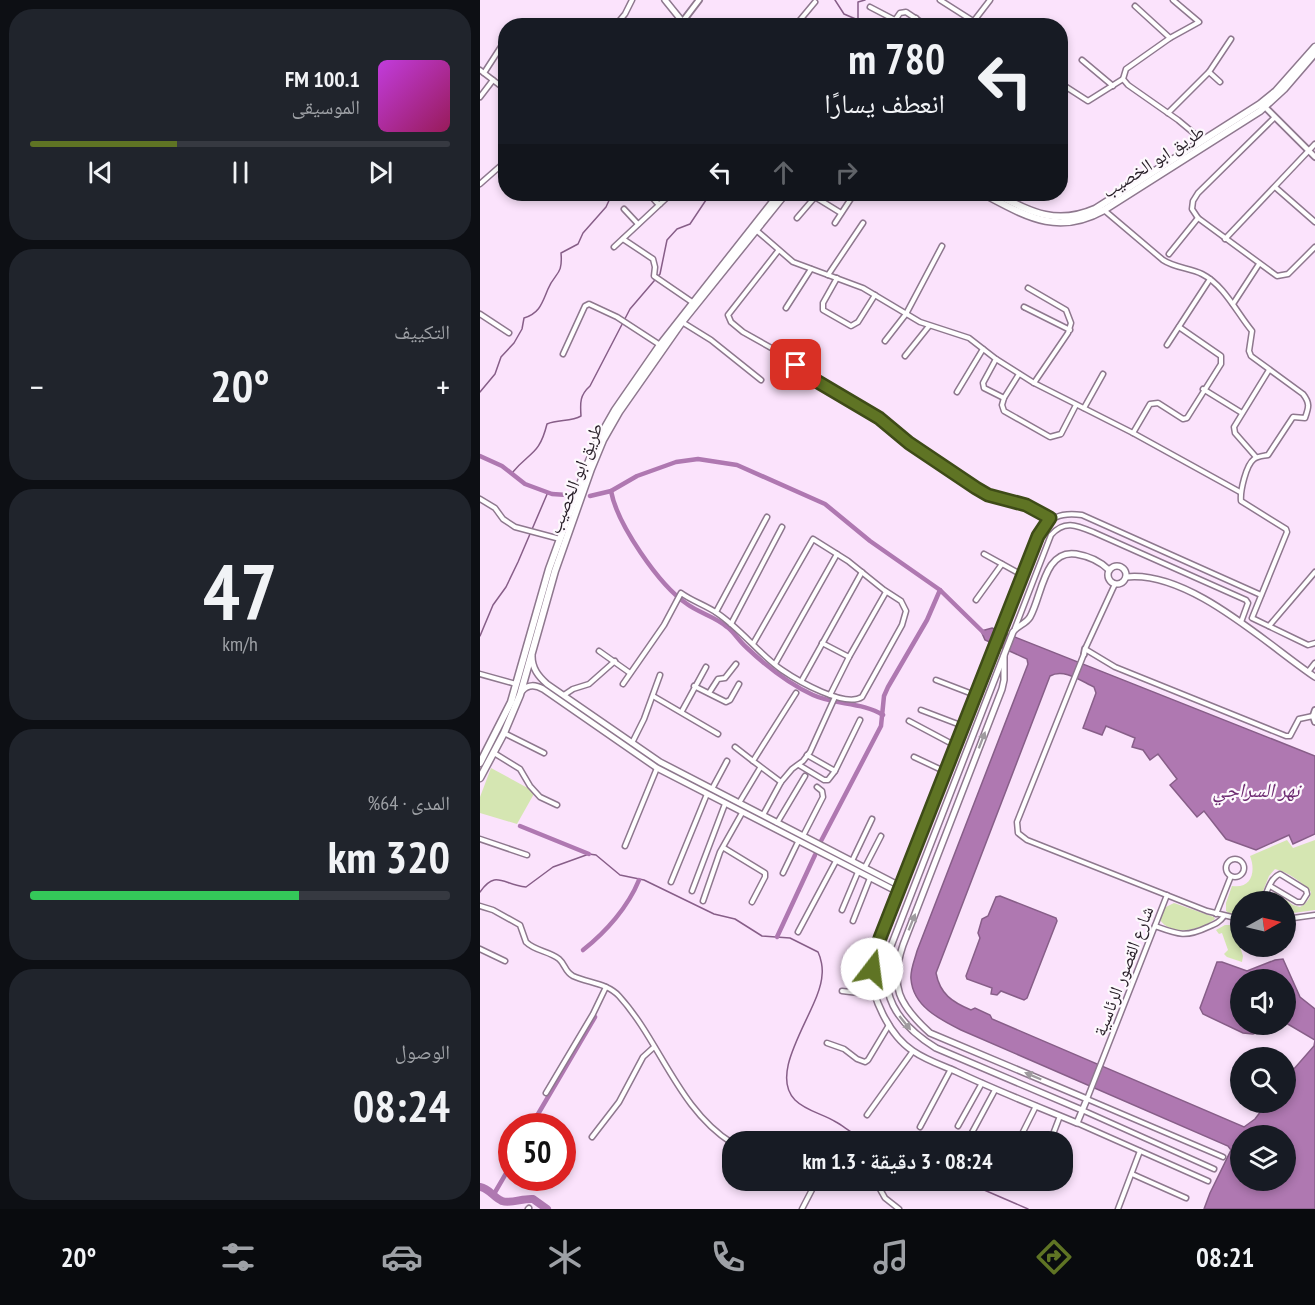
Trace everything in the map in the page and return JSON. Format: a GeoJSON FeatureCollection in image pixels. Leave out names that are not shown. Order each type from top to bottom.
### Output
{"type":"FeatureCollection","features":[{"type":"Feature","properties":{"kind":"main road"},"geometry":{"type":"LineString","coordinates":[[665,0],[681,18]]}},
{"type":"Feature","properties":{"kind":"main road","name":"طريق ابو الخصيب"},"geometry":{"type":"LineString","coordinates":[[997,201],[1025,216],[1049,222],[1073,222],[1089,218],[1104,210],[1202,140],[1266,100],[1315,47]]}},
{"type":"Feature","properties":{"kind":"main road","name":"طريق ابو الخصيب"},"geometry":{"type":"LineString","coordinates":[[1010,201],[1035,213],[1050,217],[1073,216],[1101,205],[1265,107],[1315,53]]}},
{"type":"Feature","properties":{"kind":"main road","name":"طريق ابو الخصيب"},"geometry":{"type":"LineString","coordinates":[[480,778],[504,733],[520,695],[552,570],[603,440],[619,412],[682,322],[774,201]]}},
{"type":"Feature","properties":{"kind":"main road","name":"طريق ابو الخصيب"},"geometry":{"type":"LineString","coordinates":[[480,762],[507,711],[561,539],[599,438],[615,410],[692,302],[779,201]]}},
{"type":"Feature","properties":{"kind":"main road"},"geometry":{"type":"LineString","coordinates":[[1082,1110],[936,1048],[921,1039],[902,1020],[888,995],[885,969],[891,946],[1014,631],[1029,619],[1051,564],[1059,555],[1070,553],[1086,556],[1109,570]]}},
{"type":"Feature","properties":{"kind":"main road"},"geometry":{"type":"LineString","coordinates":[[1114,566],[1120,567],[1125,571],[1126,577],[1123,582],[1115,584],[1108,578],[1109,570],[1114,566]]}},
{"type":"Feature","properties":{"kind":"main road"},"geometry":{"type":"LineString","coordinates":[[1126,577],[1143,576],[1173,586],[1218,608],[1241,622],[1315,677]]}},
{"type":"Feature","properties":{"kind":"main road"},"geometry":{"type":"LineString","coordinates":[[533,647],[532,660],[538,676],[660,762],[900,886],[872,969],[875,995],[889,1025],[913,1051],[995,1090],[1077,1123],[1088,1097],[930,1033],[914,1018],[903,1002],[896,979],[896,963],[1002,689],[1005,654]]}},
{"type":"Feature","properties":{"kind":"main road"},"geometry":{"type":"LineString","coordinates":[[520,695],[528,686],[543,688],[657,768],[898,892]]}},
{"type":"Feature","properties":{"kind":"street"},"geometry":{"type":"LineString","coordinates":[[622,18],[632,0]]}},
{"type":"Feature","properties":{"kind":"street"},"geometry":{"type":"LineString","coordinates":[[688,18],[699,0]]}},
{"type":"Feature","properties":{"kind":"street"},"geometry":{"type":"LineString","coordinates":[[940,0],[965,18]]}},
{"type":"Feature","properties":{"kind":"street"},"geometry":{"type":"LineString","coordinates":[[976,18],[990,0]]}},
{"type":"Feature","properties":{"kind":"street"},"geometry":{"type":"LineString","coordinates":[[1173,0],[1199,22],[1170,38],[1126,69],[1124,79],[1128,86],[1202,140]]}},
{"type":"Feature","properties":{"kind":"street"},"geometry":{"type":"LineString","coordinates":[[802,18],[815,2]]}},
{"type":"Feature","properties":{"kind":"street"},"geometry":{"type":"LineString","coordinates":[[1135,6],[1170,38]]}},
{"type":"Feature","properties":{"kind":"street"},"geometry":{"type":"LineString","coordinates":[[870,7],[891,18]]}},
{"type":"Feature","properties":{"kind":"street"},"geometry":{"type":"LineString","coordinates":[[897,18],[906,12],[916,18]]}},
{"type":"Feature","properties":{"kind":"street"},"geometry":{"type":"LineString","coordinates":[[1168,113],[1209,72],[1231,39]]}},
{"type":"Feature","properties":{"kind":"street"},"geometry":{"type":"LineString","coordinates":[[498,50],[482,72],[498,84]]}},
{"type":"Feature","properties":{"kind":"street"},"geometry":{"type":"LineString","coordinates":[[1082,60],[1113,86]]}},
{"type":"Feature","properties":{"kind":"street"},"geometry":{"type":"LineString","coordinates":[[1209,72],[1220,82]]}},
{"type":"Feature","properties":{"kind":"street"},"geometry":{"type":"LineString","coordinates":[[1068,88],[1088,102],[1124,79]]}},
{"type":"Feature","properties":{"kind":"street"},"geometry":{"type":"LineString","coordinates":[[480,97],[493,80]]}},
{"type":"Feature","properties":{"kind":"street"},"geometry":{"type":"LineString","coordinates":[[1265,107],[1315,157]]}},
{"type":"Feature","properties":{"kind":"street"},"geometry":{"type":"LineString","coordinates":[[1275,118],[1197,193],[1192,205],[1193,212],[1225,239],[1277,276],[1285,276],[1315,247]]}},
{"type":"Feature","properties":{"kind":"street"},"geometry":{"type":"LineString","coordinates":[[1225,239],[1315,144]]}},
{"type":"Feature","properties":{"kind":"street"},"geometry":{"type":"LineString","coordinates":[[480,184],[498,168]]}},
{"type":"Feature","properties":{"kind":"street"},"geometry":{"type":"LineString","coordinates":[[1275,187],[1315,222]]}},
{"type":"Feature","properties":{"kind":"street"},"geometry":{"type":"LineString","coordinates":[[656,201],[660,204]]}},
{"type":"Feature","properties":{"kind":"street"},"geometry":{"type":"LineString","coordinates":[[614,247],[663,201]]}},
{"type":"Feature","properties":{"kind":"street"},"geometry":{"type":"LineString","coordinates":[[797,218],[812,201]]}},
{"type":"Feature","properties":{"kind":"street"},"geometry":{"type":"LineString","coordinates":[[822,201],[842,213]]}},
{"type":"Feature","properties":{"kind":"street"},"geometry":{"type":"LineString","coordinates":[[835,223],[850,201]]}},
{"type":"Feature","properties":{"kind":"street"},"geometry":{"type":"LineString","coordinates":[[624,209],[638,224]]}},
{"type":"Feature","properties":{"kind":"street"},"geometry":{"type":"LineString","coordinates":[[1104,210],[1167,263],[1210,279],[1233,304],[1252,331],[1249,351],[1251,356],[1308,400],[1309,408],[1305,418],[1293,417],[1268,455],[1256,457],[1250,463],[1240,492],[1241,501],[1268,516],[1287,532],[1252,618],[1308,645],[1315,643]]}},
{"type":"Feature","properties":{"kind":"street"},"geometry":{"type":"LineString","coordinates":[[1168,254],[1198,218]]}},
{"type":"Feature","properties":{"kind":"street"},"geometry":{"type":"LineString","coordinates":[[828,274],[863,223]]}},
{"type":"Feature","properties":{"kind":"street"},"geometry":{"type":"LineString","coordinates":[[756,230],[793,262],[828,274],[875,295],[929,326],[969,338],[1034,383],[1133,433],[1240,492]]}},
{"type":"Feature","properties":{"kind":"street"},"geometry":{"type":"LineString","coordinates":[[623,239],[653,259],[654,276],[692,302]]}},
{"type":"Feature","properties":{"kind":"street"},"geometry":{"type":"LineString","coordinates":[[885,341],[906,314],[942,246]]}},
{"type":"Feature","properties":{"kind":"street"},"geometry":{"type":"LineString","coordinates":[[778,251],[728,315],[730,322],[743,332],[788,357],[813,379],[879,418],[909,443],[976,488],[988,495],[1026,505],[1050,518]]}},
{"type":"Feature","properties":{"kind":"street"},"geometry":{"type":"LineString","coordinates":[[1233,304],[1259,264]]}},
{"type":"Feature","properties":{"kind":"street"},"geometry":{"type":"LineString","coordinates":[[786,308],[811,268]]}},
{"type":"Feature","properties":{"kind":"street"},"geometry":{"type":"LineString","coordinates":[[837,278],[823,303],[823,310],[850,326],[858,322],[875,295]]}},
{"type":"Feature","properties":{"kind":"street"},"geometry":{"type":"LineString","coordinates":[[1167,345],[1210,279]]}},
{"type":"Feature","properties":{"kind":"street"},"geometry":{"type":"LineString","coordinates":[[1028,288],[1066,310],[1071,319],[1070,330],[1034,383]]}},
{"type":"Feature","properties":{"kind":"street"},"geometry":{"type":"LineString","coordinates":[[563,354],[586,304],[617,317],[660,345]]}},
{"type":"Feature","properties":{"kind":"street"},"geometry":{"type":"LineString","coordinates":[[1024,307],[1070,330]]}},
{"type":"Feature","properties":{"kind":"street"},"geometry":{"type":"LineString","coordinates":[[480,314],[509,333]]}},
{"type":"Feature","properties":{"kind":"street"},"geometry":{"type":"LineString","coordinates":[[682,322],[711,340],[761,380]]}},
{"type":"Feature","properties":{"kind":"street"},"geometry":{"type":"LineString","coordinates":[[905,357],[929,326]]}},
{"type":"Feature","properties":{"kind":"street"},"geometry":{"type":"LineString","coordinates":[[1133,433],[1150,404],[1158,403],[1185,419],[1221,364],[1223,359],[1179,327]]}},
{"type":"Feature","properties":{"kind":"street"},"geometry":{"type":"LineString","coordinates":[[957,392],[983,349]]}},
{"type":"Feature","properties":{"kind":"street"},"geometry":{"type":"LineString","coordinates":[[996,358],[982,382],[984,388],[1004,398]]}},
{"type":"Feature","properties":{"kind":"street"},"geometry":{"type":"LineString","coordinates":[[1256,457],[1234,430],[1269,369]]}},
{"type":"Feature","properties":{"kind":"street"},"geometry":{"type":"LineString","coordinates":[[1019,374],[1002,405],[1005,411],[1050,437],[1061,434],[1076,405]]}},
{"type":"Feature","properties":{"kind":"street"},"geometry":{"type":"LineString","coordinates":[[1084,408],[1103,374]]}},
{"type":"Feature","properties":{"kind":"street"},"geometry":{"type":"LineString","coordinates":[[1203,389],[1242,414]]}},
{"type":"Feature","properties":{"kind":"street"},"geometry":{"type":"LineString","coordinates":[[480,501],[495,508],[503,519],[526,531],[561,539]]}},
{"type":"Feature","properties":{"kind":"street"},"geometry":{"type":"LineString","coordinates":[[900,886],[1022,575],[1038,536],[1050,518],[1068,513],[1082,515],[1261,595]]}},
{"type":"Feature","properties":{"kind":"street"},"geometry":{"type":"LineString","coordinates":[[716,612],[766,517]]}},
{"type":"Feature","properties":{"kind":"street"},"geometry":{"type":"LineString","coordinates":[[1014,631],[1051,536],[1062,526],[1069,524],[1093,532],[1246,600],[1248,603],[1241,622]]}},
{"type":"Feature","properties":{"kind":"street"},"geometry":{"type":"LineString","coordinates":[[731,624],[782,526]]}},
{"type":"Feature","properties":{"kind":"street"},"geometry":{"type":"LineString","coordinates":[[623,684],[664,625],[681,592],[691,601],[716,612],[782,670],[833,698],[850,701],[862,697],[904,620],[906,611],[901,601],[813,539],[753,644]]}},
{"type":"Feature","properties":{"kind":"street"},"geometry":{"type":"LineString","coordinates":[[775,664],[837,554]]}},
{"type":"Feature","properties":{"kind":"street"},"geometry":{"type":"LineString","coordinates":[[984,554],[1022,575]]}},
{"type":"Feature","properties":{"kind":"street"},"geometry":{"type":"LineString","coordinates":[[976,600],[1002,564]]}},
{"type":"Feature","properties":{"kind":"street"},"geometry":{"type":"LineString","coordinates":[[802,680],[862,572]]}},
{"type":"Feature","properties":{"kind":"street"},"geometry":{"type":"LineString","coordinates":[[1269,626],[1315,572]]}},
{"type":"Feature","properties":{"kind":"street"},"geometry":{"type":"LineString","coordinates":[[1115,584],[1085,652],[1115,668],[1286,736],[1290,736],[1299,719],[1313,716]]}},
{"type":"Feature","properties":{"kind":"street"},"geometry":{"type":"LineString","coordinates":[[763,816],[781,782],[807,755],[849,657],[886,592]]}},
{"type":"Feature","properties":{"kind":"street"},"geometry":{"type":"LineString","coordinates":[[822,643],[849,657]]}},
{"type":"Feature","properties":{"kind":"street"},"geometry":{"type":"LineString","coordinates":[[599,651],[630,673]]}},
{"type":"Feature","properties":{"kind":"street","name":"شارع القصور الرئاسية"},"geometry":{"type":"LineString","coordinates":[[1085,652],[1017,822],[1018,833],[1027,840],[1230,918]]}},
{"type":"Feature","properties":{"kind":"street"},"geometry":{"type":"LineString","coordinates":[[564,695],[573,688],[587,685],[615,661]]}},
{"type":"Feature","properties":{"kind":"street"},"geometry":{"type":"LineString","coordinates":[[1307,672],[1315,663]]}},
{"type":"Feature","properties":{"kind":"street"},"geometry":{"type":"LineString","coordinates":[[709,693],[718,680],[725,678],[736,664]]}},
{"type":"Feature","properties":{"kind":"street"},"geometry":{"type":"LineString","coordinates":[[682,711],[706,666]]}},
{"type":"Feature","properties":{"kind":"street"},"geometry":{"type":"LineString","coordinates":[[480,674],[516,684]]}},
{"type":"Feature","properties":{"kind":"street"},"geometry":{"type":"LineString","coordinates":[[631,743],[644,719],[660,675]]}},
{"type":"Feature","properties":{"kind":"street"},"geometry":{"type":"LineString","coordinates":[[936,680],[975,695]]}},
{"type":"Feature","properties":{"kind":"street"},"geometry":{"type":"LineString","coordinates":[[694,686],[728,702],[739,684]]}},
{"type":"Feature","properties":{"kind":"street"},"geometry":{"type":"LineString","coordinates":[[753,761],[796,693]]}},
{"type":"Feature","properties":{"kind":"street"},"geometry":{"type":"LineString","coordinates":[[653,696],[718,734]]}},
{"type":"Feature","properties":{"kind":"street"},"geometry":{"type":"LineString","coordinates":[[921,710],[963,726]]}},
{"type":"Feature","properties":{"kind":"street"},"geometry":{"type":"LineString","coordinates":[[1315,710],[1313,716],[1315,722]]}},
{"type":"Feature","properties":{"kind":"street"},"geometry":{"type":"LineString","coordinates":[[799,765],[824,780],[828,780],[835,771],[860,720]]}},
{"type":"Feature","properties":{"kind":"street"},"geometry":{"type":"LineString","coordinates":[[909,721],[956,746]]}},
{"type":"Feature","properties":{"kind":"street"},"geometry":{"type":"LineString","coordinates":[[504,733],[544,753]]}},
{"type":"Feature","properties":{"kind":"street"},"geometry":{"type":"LineString","coordinates":[[735,747],[781,782]]}},
{"type":"Feature","properties":{"kind":"street"},"geometry":{"type":"LineString","coordinates":[[493,753],[520,769],[540,797],[557,805]]}},
{"type":"Feature","properties":{"kind":"street"},"geometry":{"type":"LineString","coordinates":[[807,755],[835,771]]}},
{"type":"Feature","properties":{"kind":"street"},"geometry":{"type":"LineString","coordinates":[[914,757],[946,772]]}},
{"type":"Feature","properties":{"kind":"street"},"geometry":{"type":"LineString","coordinates":[[712,789],[727,761]]}},
{"type":"Feature","properties":{"kind":"street"},"geometry":{"type":"LineString","coordinates":[[625,846],[657,768]]}},
{"type":"Feature","properties":{"kind":"street"},"geometry":{"type":"LineString","coordinates":[[739,803],[760,768]]}},
{"type":"Feature","properties":{"kind":"street"},"geometry":{"type":"LineString","coordinates":[[777,823],[805,776]]}},
{"type":"Feature","properties":{"kind":"street"},"geometry":{"type":"LineString","coordinates":[[802,836],[823,797],[822,791],[817,787]]}},
{"type":"Feature","properties":{"kind":"street"},"geometry":{"type":"LineString","coordinates":[[671,882],[707,794]]}},
{"type":"Feature","properties":{"kind":"street"},"geometry":{"type":"LineString","coordinates":[[692,891],[725,804]]}},
{"type":"Feature","properties":{"kind":"street"},"geometry":{"type":"LineString","coordinates":[[703,901],[720,852],[742,813]]}},
{"type":"Feature","properties":{"kind":"street"},"geometry":{"type":"LineString","coordinates":[[852,861],[872,819]]}},
{"type":"Feature","properties":{"kind":"street"},"geometry":{"type":"LineString","coordinates":[[865,867],[881,836]]}},
{"type":"Feature","properties":{"kind":"street"},"geometry":{"type":"LineString","coordinates":[[480,839],[527,855]]}},
{"type":"Feature","properties":{"kind":"street"},"geometry":{"type":"LineString","coordinates":[[783,873],[798,842]]}},
{"type":"Feature","properties":{"kind":"street"},"geometry":{"type":"LineString","coordinates":[[724,848],[765,873],[752,902]]}},
{"type":"Feature","properties":{"kind":"street"},"geometry":{"type":"LineString","coordinates":[[1237,860],[1243,866],[1243,871],[1239,876],[1231,876],[1226,867],[1229,862],[1237,860]]}},
{"type":"Feature","properties":{"kind":"street"},"geometry":{"type":"LineString","coordinates":[[798,932],[836,861]]}},
{"type":"Feature","properties":{"kind":"street"},"geometry":{"type":"LineString","coordinates":[[842,910],[858,872]]}},
{"type":"Feature","properties":{"kind":"street"},"geometry":{"type":"LineString","coordinates":[[1268,891],[1270,886],[1274,877],[1282,874],[1306,890],[1307,894],[1302,902],[1297,902],[1270,886]]}},
{"type":"Feature","properties":{"kind":"street"},"geometry":{"type":"LineString","coordinates":[[1216,914],[1231,876]]}},
{"type":"Feature","properties":{"kind":"street"},"geometry":{"type":"LineString","coordinates":[[853,921],[870,878]]}},
{"type":"Feature","properties":{"kind":"street","name":"شارع القصور الرئاسية"},"geometry":{"type":"LineString","coordinates":[[1088,1097],[1167,895]]}},
{"type":"Feature","properties":{"kind":"street"},"geometry":{"type":"LineString","coordinates":[[480,906],[493,910],[520,925],[526,942],[557,958],[569,974],[606,987],[617,994],[634,1013],[690,1102],[722,1134]]}},
{"type":"Feature","properties":{"kind":"street"},"geometry":{"type":"LineString","coordinates":[[1296,918],[1315,915]]}},
{"type":"Feature","properties":{"kind":"street"},"geometry":{"type":"LineString","coordinates":[[1155,926],[1177,934],[1189,934],[1216,924],[1224,916]]}},
{"type":"Feature","properties":{"kind":"street"},"geometry":{"type":"LineString","coordinates":[[480,949],[505,961]]}},
{"type":"Feature","properties":{"kind":"street"},"geometry":{"type":"LineString","coordinates":[[546,1093],[593,1014],[606,987]]}},
{"type":"Feature","properties":{"kind":"street"},"geometry":{"type":"LineString","coordinates":[[842,992],[875,995]]}},
{"type":"Feature","properties":{"kind":"street"},"geometry":{"type":"LineString","coordinates":[[827,1043],[844,1049],[865,1062],[889,1025]]}},
{"type":"Feature","properties":{"kind":"street"},"geometry":{"type":"LineString","coordinates":[[592,1137],[619,1102],[643,1057],[654,1047]]}},
{"type":"Feature","properties":{"kind":"street"},"geometry":{"type":"LineString","coordinates":[[867,1115],[913,1051]]}},
{"type":"Feature","properties":{"kind":"street"},"geometry":{"type":"LineString","coordinates":[[920,1127],[951,1070]]}},
{"type":"Feature","properties":{"kind":"street"},"geometry":{"type":"LineString","coordinates":[[958,1126],[981,1083]]}},
{"type":"Feature","properties":{"kind":"street"},"geometry":{"type":"LineString","coordinates":[[973,1131],[995,1090]]}},
{"type":"Feature","properties":{"kind":"street"},"geometry":{"type":"LineString","coordinates":[[1088,1097],[1223,1157]]}},
{"type":"Feature","properties":{"kind":"street"},"geometry":{"type":"LineString","coordinates":[[1023,1131],[1036,1106]]}},
{"type":"Feature","properties":{"kind":"street"},"geometry":{"type":"LineString","coordinates":[[1082,1110],[1214,1169]]}},
{"type":"Feature","properties":{"kind":"street"},"geometry":{"type":"LineString","coordinates":[[1054,1131],[1060,1116]]}},
{"type":"Feature","properties":{"kind":"street"},"geometry":{"type":"LineString","coordinates":[[1077,1123],[1208,1181]]}},
{"type":"Feature","properties":{"kind":"street"},"geometry":{"type":"LineString","coordinates":[[1118,1209],[1140,1150]]}},
{"type":"Feature","properties":{"kind":"street"},"geometry":{"type":"LineString","coordinates":[[1132,1174],[1186,1198]]}},
{"type":"Feature","properties":{"kind":"street"},"geometry":{"type":"LineString","coordinates":[[802,1209],[811,1191]]}},
{"type":"Feature","properties":{"kind":"street"},"geometry":{"type":"LineString","coordinates":[[881,1191],[885,1198],[899,1209]]}},
{"type":"Feature","properties":{"kind":"green space"},"geometry":{"type":"Polygon","coordinates":[[[491,768],[535,792],[517,824],[480,813],[480,797],[491,768]]]}},
{"type":"Feature","properties":{"kind":"green space"},"geometry":{"type":"Polygon","coordinates":[[[1287,840],[1293,848],[1315,840],[1315,910],[1296,913],[1296,906],[1300,907],[1304,904],[1311,892],[1294,878],[1275,869],[1269,876],[1263,891],[1230,891],[1232,886],[1244,885],[1251,878],[1253,867],[1250,856],[1287,840]]]}},
{"type":"Feature","properties":{"kind":"green space"},"geometry":{"type":"Polygon","coordinates":[[[1230,892],[1230,914],[1226,911],[1230,892]]]}},
{"type":"Feature","properties":{"kind":"green space"},"geometry":{"type":"Polygon","coordinates":[[[1174,903],[1215,919],[1195,929],[1172,929],[1160,920],[1164,908],[1174,903]]]}},
{"type":"Feature","properties":{"kind":"green space"},"geometry":{"type":"Polygon","coordinates":[[[1230,925],[1230,957],[1243,957],[1242,962],[1227,957],[1224,954],[1228,950],[1222,933],[1219,934],[1216,930],[1230,925]]]}},
{"type":"Feature","properties":{"kind":"water","name":"نهر السراجي"},"geometry":{"type":"Polygon","coordinates":[[[992,628],[1315,756],[1315,834],[1293,844],[1289,835],[1256,850],[1226,839],[1204,811],[1197,817],[1170,785],[1177,779],[1158,754],[1150,760],[1143,750],[1132,747],[1135,738],[1106,726],[1102,735],[1083,728],[1096,693],[1094,687],[1067,674],[1050,676],[936,973],[944,992],[964,1007],[971,1010],[975,1008],[990,1015],[992,1019],[1239,1125],[1230,1125],[1230,1149],[961,1030],[936,1016],[917,997],[911,976],[917,951],[1028,664],[1027,659],[985,640],[981,631],[992,628]]]}},
{"type":"Feature","properties":{"kind":"water"},"geometry":{"type":"Polygon","coordinates":[[[1000,896],[1056,918],[1057,921],[1027,998],[1024,1000],[1001,991],[997,995],[991,994],[992,988],[967,979],[966,976],[980,938],[978,933],[982,919],[988,916],[996,897],[1000,896]]]}},
{"type":"Feature","properties":{"kind":"water"},"geometry":{"type":"Polygon","coordinates":[[[1283,959],[1287,969],[1252,969],[1275,960],[1283,959]]]}},
{"type":"Feature","properties":{"kind":"water"},"geometry":{"type":"Polygon","coordinates":[[[1217,962],[1241,969],[1230,969],[1230,1027],[1203,1014],[1200,1008],[1217,962]]]}},
{"type":"Feature","properties":{"kind":"water"},"geometry":{"type":"Polygon","coordinates":[[[1296,988],[1300,997],[1315,1009],[1315,1040],[1296,1029],[1296,988]]]}},
{"type":"Feature","properties":{"kind":"water","name":"نهر السراجي"},"geometry":{"type":"Polygon","coordinates":[[[1315,1040],[1315,1209],[1204,1209],[1230,1152],[1230,1191],[1296,1191],[1296,1125],[1247,1125],[1260,1113],[1296,1113],[1296,1067],[1314,1046],[1315,1040]]]}},
{"type":"Feature","properties":{"kind":"waterway"},"geometry":{"type":"LineString","coordinates":[[835,0],[844,14],[853,18]]}},
{"type":"Feature","properties":{"kind":"waterway"},"geometry":{"type":"LineString","coordinates":[[858,18],[858,2],[865,0]]}},
{"type":"Feature","properties":{"kind":"waterway"},"geometry":{"type":"LineString","coordinates":[[480,392],[495,374],[501,357],[514,343],[522,329],[524,318],[540,307],[560,270],[561,253],[578,244],[583,233],[609,201]]}},
{"type":"Feature","properties":{"kind":"waterway"},"geometry":{"type":"LineString","coordinates":[[512,473],[537,448],[547,424],[581,416],[582,396],[590,386],[630,309],[660,274],[667,240],[677,229],[690,224],[705,201]]}},
{"type":"Feature","properties":{"kind":"waterway"},"geometry":{"type":"LineString","coordinates":[[480,456],[502,466],[525,484],[552,494],[567,495]]}},
{"type":"Feature","properties":{"kind":"waterway"},"geometry":{"type":"LineString","coordinates":[[590,496],[611,491],[637,476],[676,462],[698,459],[737,465],[825,504],[870,541],[940,590],[984,633]]}},
{"type":"Feature","properties":{"kind":"waterway"},"geometry":{"type":"LineString","coordinates":[[611,491],[621,520],[630,536],[652,569],[676,595],[730,629],[761,661],[794,685],[821,698],[867,708],[883,715]]}},
{"type":"Feature","properties":{"kind":"waterway"},"geometry":{"type":"LineString","coordinates":[[480,636],[493,605],[506,587],[518,562],[548,492]]}},
{"type":"Feature","properties":{"kind":"waterway"},"geometry":{"type":"LineString","coordinates":[[821,841],[881,726],[884,696],[888,687],[927,620],[940,590]]}},
{"type":"Feature","properties":{"kind":"waterway"},"geometry":{"type":"LineString","coordinates":[[520,826],[589,854]]}},
{"type":"Feature","properties":{"kind":"waterway"},"geometry":{"type":"LineString","coordinates":[[480,892],[491,881],[496,880],[526,887],[553,867],[589,854],[596,855],[620,875],[644,880],[714,914],[735,919],[762,936],[790,938],[818,952],[822,969],[819,989],[791,1056],[787,1073],[788,1088],[795,1100],[804,1107],[831,1119],[850,1131]]}},
{"type":"Feature","properties":{"kind":"waterway"},"geometry":{"type":"LineString","coordinates":[[777,937],[815,855]]}},
{"type":"Feature","properties":{"kind":"waterway"},"geometry":{"type":"LineString","coordinates":[[583,950],[616,918],[629,900],[639,880]]}},
{"type":"Feature","properties":{"kind":"waterway"},"geometry":{"type":"LineString","coordinates":[[539,1113],[595,1017]]}},
{"type":"Feature","properties":{"kind":"waterway"},"geometry":{"type":"LineString","coordinates":[[480,1187],[502,1201],[533,1199],[547,1209]]}},
{"type":"Feature","properties":{"kind":"waterway"},"geometry":{"type":"LineString","coordinates":[[494,1194],[498,1187]]}},
{"type":"Feature","properties":{"kind":"waterway"},"geometry":{"type":"LineString","coordinates":[[986,1191],[1028,1209]]}},
{"type":"Feature","properties":{"kind":"route"},"geometry":{"type":"LineString","coordinates":[[796,365],[813,379],[879,418],[909,443],[976,488],[988,495],[1026,505],[1050,518],[1038,536],[993,647],[880,938],[872,969]]}}]}
